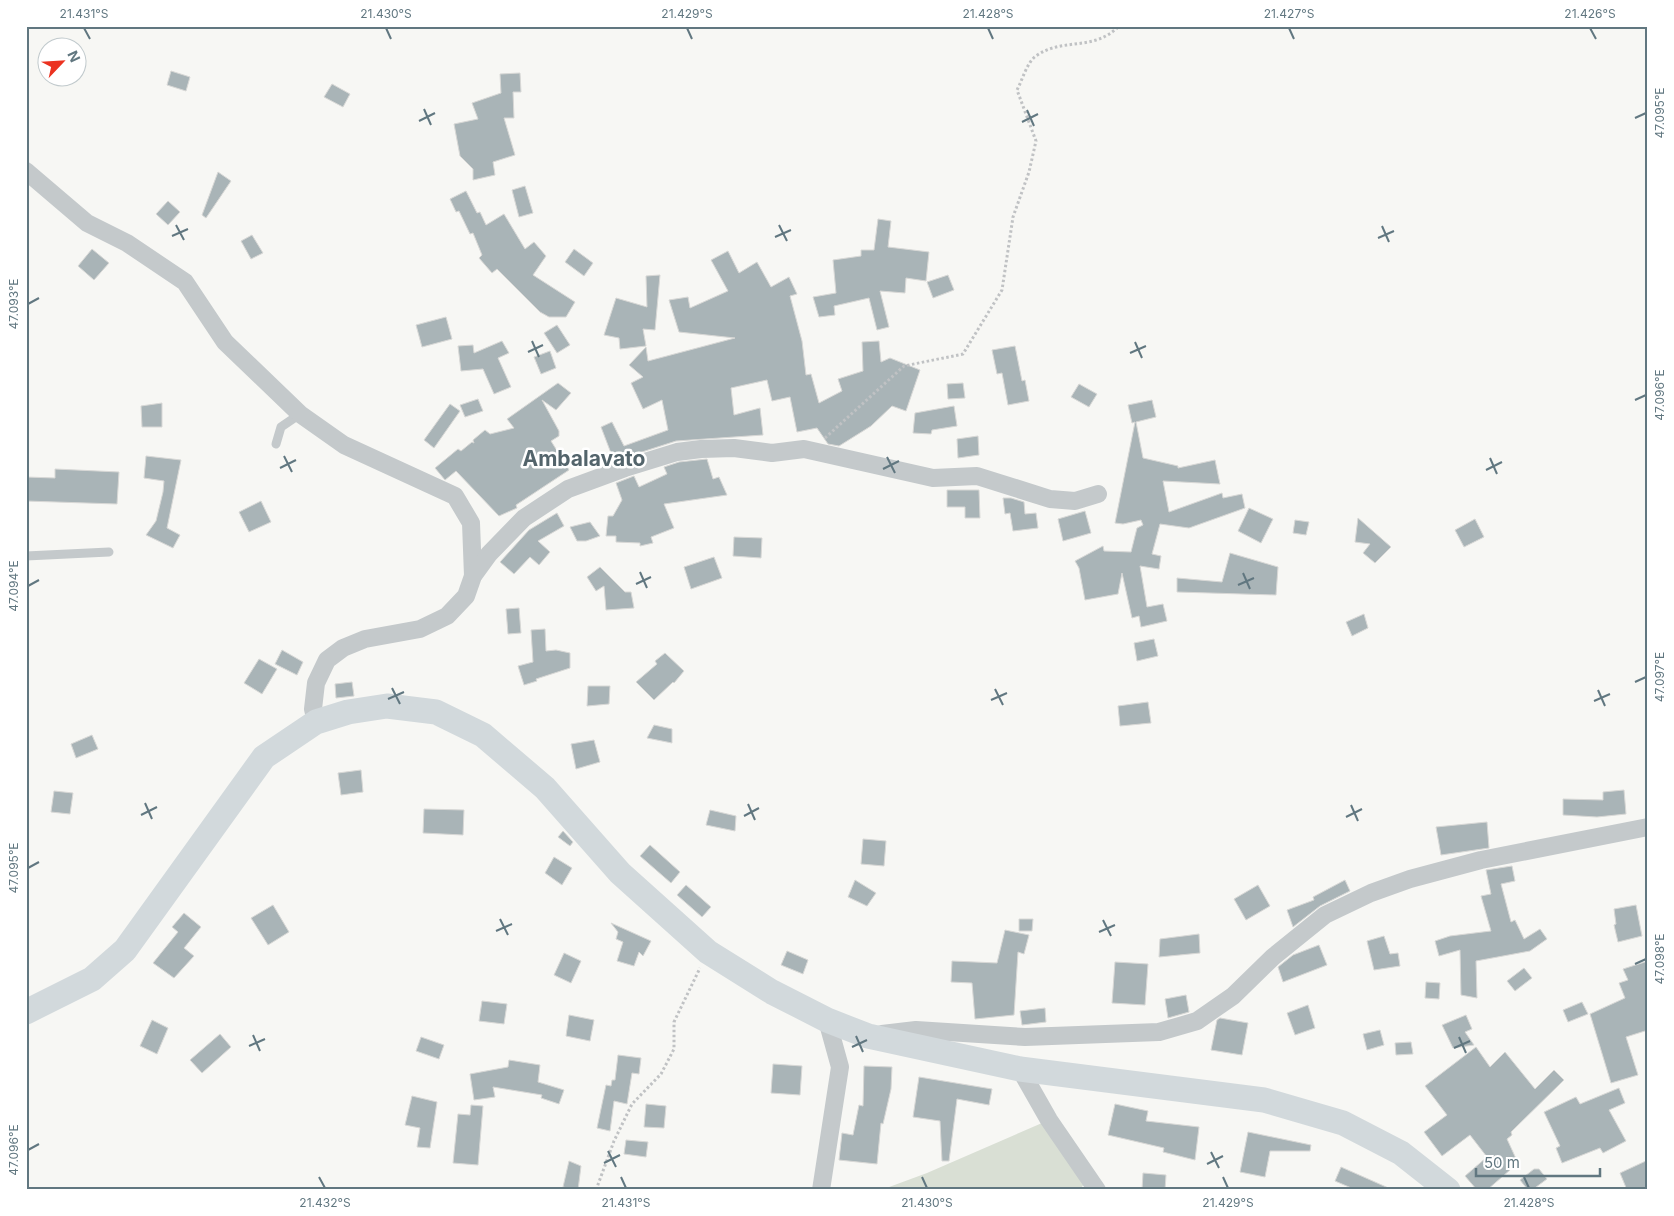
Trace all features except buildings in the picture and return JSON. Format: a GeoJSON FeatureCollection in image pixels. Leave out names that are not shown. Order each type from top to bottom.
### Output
{"type":"FeatureCollection","features":[{"type":"Feature","properties":{"kind":"street"},"geometry":{"type":"LineString","coordinates":[[26,171],[87,223],[127,243],[184,282],[225,342],[300,414],[344,445],[455,496],[471,523],[473,576]]}},
{"type":"Feature","properties":{"kind":"street"},"geometry":{"type":"LineString","coordinates":[[316,722],[313,709],[316,683],[327,660],[343,648],[365,640],[420,629],[447,616],[466,596],[473,576],[489,554],[524,518],[568,489],[651,460],[701,449],[734,448],[772,453],[804,449],[933,478],[977,476],[1050,499],[1075,502],[1098,494]]}},
{"type":"Feature","properties":{"kind":"street"},"geometry":{"type":"LineString","coordinates":[[26,1012],[92,978],[125,950],[264,758],[316,722],[348,712],[387,706],[436,712],[483,735],[546,788],[620,873],[708,952],[772,992],[827,1020],[868,1036],[1020,1069],[1264,1100],[1344,1122],[1401,1153],[1448,1190]]}},
{"type":"Feature","properties":{"kind":"street"},"geometry":{"type":"LineString","coordinates":[[868,1036],[916,1030],[1025,1036],[1159,1032],[1198,1021],[1233,996],[1273,957],[1325,915],[1371,893],[1410,879],[1481,860],[1648,827]]}},
{"type":"Feature","properties":{"kind":"street"},"geometry":{"type":"LineString","coordinates":[[822,1190],[840,1068],[827,1020]]}},
{"type":"Feature","properties":{"kind":"street"},"geometry":{"type":"LineString","coordinates":[[1020,1069],[1049,1120],[1098,1190]]}},
{"type":"Feature","properties":{"kind":"lane"},"geometry":{"type":"LineString","coordinates":[[276,444],[281,427],[300,414]]}},
{"type":"Feature","properties":{"kind":"lane"},"geometry":{"type":"LineString","coordinates":[[26,556],[109,552]]}},
{"type":"Feature","properties":{"kind":"path"},"geometry":{"type":"LineString","coordinates":[[811,451],[904,366],[962,354],[1002,290],[1013,217],[1029,172],[1036,141],[1017,90],[1034,56],[1052,48],[1094,42],[1109,36],[1119,26]]}},
{"type":"Feature","properties":{"kind":"path"},"geometry":{"type":"LineString","coordinates":[[596,1190],[614,1141],[632,1104],[661,1074],[674,1049],[674,1022],[708,952]]}},
{"type":"Feature","properties":{"kind":"shaded area"},"geometry":{"type":"Polygon","coordinates":[[[1049,1120],[1089,1176],[1080,1190],[881,1190],[927,1173],[1049,1120]]]}},
{"type":"Feature","properties":{"kind":"district","name":"Ambalavato"},"geometry":{"type":"Point","coordinates":[584,459]}}]}
